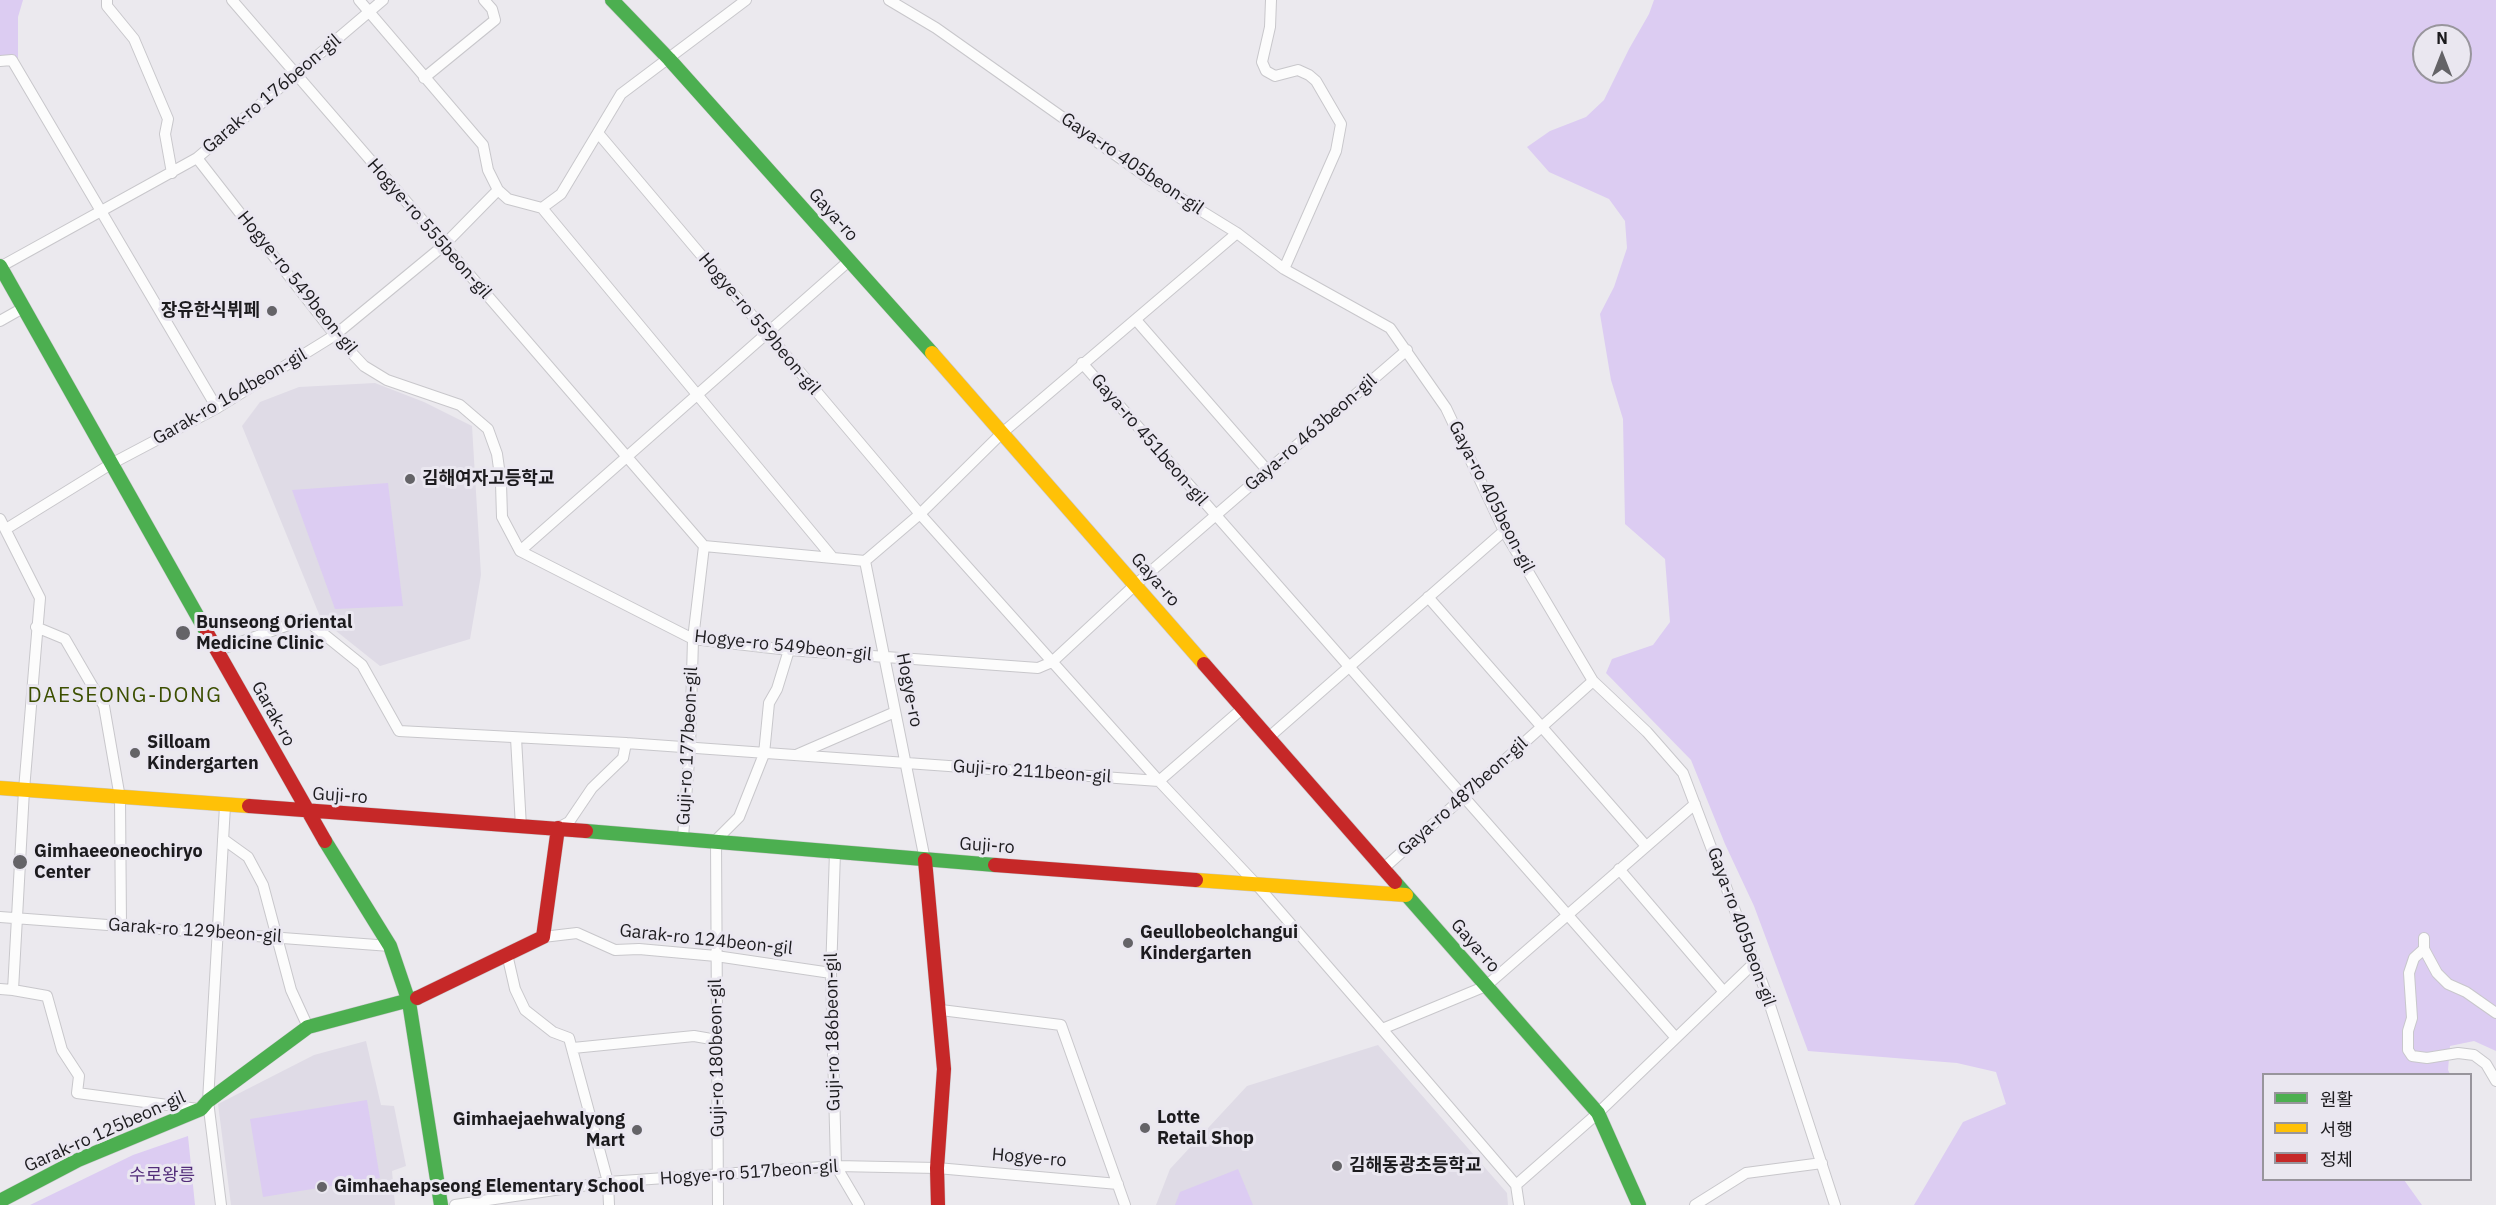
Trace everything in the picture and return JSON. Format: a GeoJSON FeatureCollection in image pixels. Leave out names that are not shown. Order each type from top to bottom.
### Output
{"type":"FeatureCollection","features":[{"type":"Feature","properties":{"kind":"main road","name":"Gaya-ro"},"geometry":{"type":"LineString","coordinates":[[612,0],[669,59],[850,260],[1598,1113],[1639,1205]]}},
{"type":"Feature","properties":{"kind":"main road","name":"Garak-ro"},"geometry":{"type":"LineString","coordinates":[[0,266],[307,812],[390,946],[409,1002],[441,1205]]}},
{"type":"Feature","properties":{"kind":"main road","name":"Guji-ro"},"geometry":{"type":"LineString","coordinates":[[0,788],[307,812],[683,837],[925,860],[1406,895]]}},
{"type":"Feature","properties":{"kind":"main road"},"geometry":{"type":"LineString","coordinates":[[543,936],[558,828]]}},
{"type":"Feature","properties":{"kind":"main road","name":"Hogye-ro"},"geometry":{"type":"LineString","coordinates":[[925,860],[941,1010],[944,1069],[936,1168],[938,1205]]}},
{"type":"Feature","properties":{"kind":"main road","name":"Garak-ro 124beon-gil"},"geometry":{"type":"LineString","coordinates":[[409,1002],[543,936]]}},
{"type":"Feature","properties":{"kind":"main road","name":"Garak-ro 125beon-gil"},"geometry":{"type":"LineString","coordinates":[[0,1201],[78,1160],[204,1105],[308,1027],[409,1002]]}},
{"type":"Feature","properties":{"kind":"street"},"geometry":{"type":"LineString","coordinates":[[107,0],[107,6],[134,39],[168,119],[165,134],[172,173]]}},
{"type":"Feature","properties":{"kind":"street","name":"Hogye-ro 555beon-gil"},"geometry":{"type":"LineString","coordinates":[[232,0],[704,546]]}},
{"type":"Feature","properties":{"kind":"street"},"geometry":{"type":"LineString","coordinates":[[359,0],[483,146],[488,170],[498,190],[508,199],[542,208],[833,558]]}},
{"type":"Feature","properties":{"kind":"street","name":"Garak-ro 176beon-gil"},"geometry":{"type":"LineString","coordinates":[[0,266],[197,158],[383,0]]}},
{"type":"Feature","properties":{"kind":"street"},"geometry":{"type":"LineString","coordinates":[[424,78],[495,20],[492,9],[484,0]]}},
{"type":"Feature","properties":{"kind":"street"},"geometry":{"type":"LineString","coordinates":[[542,208],[561,194],[621,94],[746,0]]}},
{"type":"Feature","properties":{"kind":"street","name":"Gaya-ro 405beon-gil"},"geometry":{"type":"LineString","coordinates":[[889,0],[936,28],[1151,180],[1236,233],[1284,269],[1390,328],[1446,408],[1504,531],[1593,681],[1647,732],[1683,773],[1754,963],[1835,1205]]}},
{"type":"Feature","properties":{"kind":"street"},"geometry":{"type":"LineString","coordinates":[[1271,0],[1270,27],[1262,62],[1266,71],[1275,76],[1298,70],[1309,75],[1316,81],[1341,124],[1336,150],[1284,269]]}},
{"type":"Feature","properties":{"kind":"street"},"geometry":{"type":"LineString","coordinates":[[0,61],[12,60],[217,408]]}},
{"type":"Feature","properties":{"kind":"street","name":"Hogye-ro 559beon-gil"},"geometry":{"type":"LineString","coordinates":[[598,133],[920,514]]}},
{"type":"Feature","properties":{"kind":"street","name":"Hogye-ro 549beon-gil"},"geometry":{"type":"LineString","coordinates":[[197,158],[335,335],[364,366],[387,380],[460,405],[488,429],[497,454],[502,518],[520,551],[693,639],[789,650],[885,657]]}},
{"type":"Feature","properties":{"kind":"street","name":"Garak-ro 164beon-gil"},"geometry":{"type":"LineString","coordinates":[[3,524],[217,408],[335,335],[443,246],[498,190]]}},
{"type":"Feature","properties":{"kind":"street","name":"Gaya-ro 451beon-gil"},"geometry":{"type":"LineString","coordinates":[[1001,434],[1236,233]]}},
{"type":"Feature","properties":{"kind":"street"},"geometry":{"type":"LineString","coordinates":[[520,551],[850,260]]}},
{"type":"Feature","properties":{"kind":"street"},"geometry":{"type":"LineString","coordinates":[[0,321],[24,308]]}},
{"type":"Feature","properties":{"kind":"street"},"geometry":{"type":"LineString","coordinates":[[1136,320],[1267,470]]}},
{"type":"Feature","properties":{"kind":"street","name":"Gaya-ro 463beon-gil"},"geometry":{"type":"LineString","coordinates":[[1135,585],[1217,517],[1267,470],[1407,350]]}},
{"type":"Feature","properties":{"kind":"street","name":"Gaya-ro 451beon-gil"},"geometry":{"type":"LineString","coordinates":[[1082,363],[1217,517]]}},
{"type":"Feature","properties":{"kind":"street"},"geometry":{"type":"LineString","coordinates":[[704,546],[865,561],[920,514],[1001,434]]}},
{"type":"Feature","properties":{"kind":"street","name":"Guji-ro 211beon-gil"},"geometry":{"type":"LineString","coordinates":[[920,514],[1159,781],[1256,884]]}},
{"type":"Feature","properties":{"kind":"street"},"geometry":{"type":"LineString","coordinates":[[1217,517],[1676,1038]]}},
{"type":"Feature","properties":{"kind":"street"},"geometry":{"type":"LineString","coordinates":[[3,524],[40,598],[24,790],[13,990]]}},
{"type":"Feature","properties":{"kind":"street"},"geometry":{"type":"LineString","coordinates":[[1268,738],[1504,531]]}},
{"type":"Feature","properties":{"kind":"street","name":"Guji-ro 177beon-gil"},"geometry":{"type":"LineString","coordinates":[[683,837],[690,748],[693,639],[704,546]]}},
{"type":"Feature","properties":{"kind":"street","name":"Hogye-ro"},"geometry":{"type":"LineString","coordinates":[[865,561],[925,860]]}},
{"type":"Feature","properties":{"kind":"street"},"geometry":{"type":"LineString","coordinates":[[885,657],[1038,668],[1052,662],[1135,585]]}},
{"type":"Feature","properties":{"kind":"street"},"geometry":{"type":"LineString","coordinates":[[1428,597],[1541,725]]}},
{"type":"Feature","properties":{"kind":"street","name":"Guji-ro 211beon-gil"},"geometry":{"type":"LineString","coordinates":[[216,651],[305,619],[362,665],[399,730],[626,743],[1159,781]]}},
{"type":"Feature","properties":{"kind":"street"},"geometry":{"type":"LineString","coordinates":[[36,627],[65,639],[104,706],[120,798],[121,926]]}},
{"type":"Feature","properties":{"kind":"street"},"geometry":{"type":"LineString","coordinates":[[716,840],[739,817],[764,754],[769,703],[777,689],[789,650]]}},
{"type":"Feature","properties":{"kind":"street","name":"Gaya-ro 487beon-gil"},"geometry":{"type":"LineString","coordinates":[[1384,868],[1541,725],[1593,681]]}},
{"type":"Feature","properties":{"kind":"street"},"geometry":{"type":"LineString","coordinates":[[1159,781],[1243,708]]}},
{"type":"Feature","properties":{"kind":"street"},"geometry":{"type":"LineString","coordinates":[[793,756],[895,712]]}},
{"type":"Feature","properties":{"kind":"street","name":"Gaya-ro 487beon-gil"},"geometry":{"type":"LineString","coordinates":[[1541,725],[1646,846]]}},
{"type":"Feature","properties":{"kind":"street"},"geometry":{"type":"LineString","coordinates":[[516,738],[521,827]]}},
{"type":"Feature","properties":{"kind":"street"},"geometry":{"type":"LineString","coordinates":[[558,828],[569,822],[592,788],[623,758],[626,743]]}},
{"type":"Feature","properties":{"kind":"street"},"geometry":{"type":"LineString","coordinates":[[1382,1029],[1485,986],[1695,804]]}},
{"type":"Feature","properties":{"kind":"street"},"geometry":{"type":"LineString","coordinates":[[221,1205],[204,1105],[218,933],[225,806]]}},
{"type":"Feature","properties":{"kind":"street"},"geometry":{"type":"LineString","coordinates":[[223,839],[248,857],[263,885],[291,990],[308,1027]]}},
{"type":"Feature","properties":{"kind":"street","name":"Guji-ro 180beon-gil"},"geometry":{"type":"LineString","coordinates":[[716,840],[718,1205]]}},
{"type":"Feature","properties":{"kind":"street","name":"Guji-ro 186beon-gil"},"geometry":{"type":"LineString","coordinates":[[835,852],[831,973],[836,1166],[859,1205]]}},
{"type":"Feature","properties":{"kind":"street"},"geometry":{"type":"LineString","coordinates":[[1619,869],[1724,992]]}},
{"type":"Feature","properties":{"kind":"street"},"geometry":{"type":"LineString","coordinates":[[1256,884],[1516,1185],[1519,1205]]}},
{"type":"Feature","properties":{"kind":"street","name":"Garak-ro 129beon-gil"},"geometry":{"type":"LineString","coordinates":[[0,917],[390,946]]}},
{"type":"Feature","properties":{"kind":"street","name":"Garak-ro 124beon-gil"},"geometry":{"type":"LineString","coordinates":[[543,936],[577,933],[615,950],[639,949],[716,956],[831,973]]}},
{"type":"Feature","properties":{"kind":"street"},"geometry":{"type":"LineString","coordinates":[[2496,1013],[2466,992],[2448,984],[2438,973],[2424,944],[2414,958],[2409,973],[2412,1018],[2408,1031],[2408,1050],[2412,1056],[2427,1058],[2458,1053],[2474,1055],[2486,1064],[2496,1081]]}},
{"type":"Feature","properties":{"kind":"street"},"geometry":{"type":"LineString","coordinates":[[507,954],[515,989],[525,1010],[553,1032],[569,1038],[608,1182],[609,1205]]}},
{"type":"Feature","properties":{"kind":"street"},"geometry":{"type":"LineString","coordinates":[[1516,1185],[1598,1113],[1754,963]]}},
{"type":"Feature","properties":{"kind":"street"},"geometry":{"type":"LineString","coordinates":[[0,989],[47,996],[62,1050],[79,1076],[77,1093],[204,1105]]}},
{"type":"Feature","properties":{"kind":"street"},"geometry":{"type":"LineString","coordinates":[[941,1010],[1061,1025],[1125,1205]]}},
{"type":"Feature","properties":{"kind":"street"},"geometry":{"type":"LineString","coordinates":[[573,1048],[694,1035],[717,1040]]}},
{"type":"Feature","properties":{"kind":"street"},"geometry":{"type":"LineString","coordinates":[[1695,1205],[1746,1173],[1822,1163]]}},
{"type":"Feature","properties":{"kind":"street","name":"Hogye-ro 517beon-gil"},"geometry":{"type":"LineString","coordinates":[[455,1205],[608,1182],[836,1166],[936,1168]]}},
{"type":"Feature","properties":{"kind":"street","name":"Hogye-ro"},"geometry":{"type":"LineString","coordinates":[[936,1168],[1118,1184]]}},
{"type":"Feature","properties":{"kind":"shaded area","name":"김해여자고등학교"},"geometry":{"type":"Polygon","coordinates":[[[375,383],[424,402],[472,426],[481,575],[470,639],[380,666],[321,619],[242,426],[260,402],[299,387],[375,383]]]}},
{"type":"Feature","properties":{"kind":"shaded area","name":"Gimhaehapseong Elementary School"},"geometry":{"type":"Polygon","coordinates":[[[366,1041],[381,1105],[394,1106],[406,1166],[392,1171],[395,1205],[231,1205],[218,1104],[314,1055],[366,1041]]]}},
{"type":"Feature","properties":{"kind":"shaded area"},"geometry":{"type":"Polygon","coordinates":[[[1378,1045],[1507,1193],[1508,1205],[1156,1205],[1170,1169],[1247,1086],[1378,1045]]]}},
{"type":"Feature","properties":{"kind":"green space"},"geometry":{"type":"Polygon","coordinates":[[[0,0],[23,0],[18,17],[18,58],[0,55],[0,0]]]}},
{"type":"Feature","properties":{"kind":"green space"},"geometry":{"type":"Polygon","coordinates":[[[1654,0],[2496,0],[2496,1051],[2474,1041],[2450,1046],[2450,1073],[2262,1073],[2262,1181],[2405,1181],[2422,1205],[1914,1205],[1963,1122],[2006,1104],[1996,1072],[1957,1063],[1808,1051],[1754,906],[1725,844],[1691,760],[1606,673],[1612,659],[1653,645],[1670,622],[1665,559],[1625,524],[1623,419],[1611,380],[1600,314],[1614,287],[1627,248],[1625,221],[1609,199],[1549,172],[1527,147],[1550,131],[1586,117],[1604,100],[1654,0]]]}},
{"type":"Feature","properties":{"kind":"green space"},"geometry":{"type":"Polygon","coordinates":[[[388,483],[403,606],[335,609],[292,490],[388,483]]]}},
{"type":"Feature","properties":{"kind":"green space"},"geometry":{"type":"Polygon","coordinates":[[[367,1100],[380,1178],[263,1197],[250,1119],[367,1100]]]}},
{"type":"Feature","properties":{"kind":"green space","name":"수로왕릉"},"geometry":{"type":"Polygon","coordinates":[[[188,1136],[195,1205],[30,1205],[133,1155],[188,1136]]]}},
{"type":"Feature","properties":{"kind":"green space"},"geometry":{"type":"Polygon","coordinates":[[[1238,1169],[1253,1205],[1175,1205],[1180,1192],[1238,1169]]]}},
{"type":"Feature","properties":{"kind":"traffic: fast"},"geometry":{"type":"LineString","coordinates":[[612,0],[669,59],[932,353]]}},
{"type":"Feature","properties":{"kind":"traffic: fast"},"geometry":{"type":"LineString","coordinates":[[0,266],[207,633]]}},
{"type":"Feature","properties":{"kind":"traffic: fast"},"geometry":{"type":"LineString","coordinates":[[586,831],[995,865]]}},
{"type":"Feature","properties":{"kind":"traffic: fast"},"geometry":{"type":"LineString","coordinates":[[325,841],[390,946],[409,1002],[441,1205]]}},
{"type":"Feature","properties":{"kind":"traffic: fast"},"geometry":{"type":"LineString","coordinates":[[1395,882],[1598,1113],[1639,1205]]}},
{"type":"Feature","properties":{"kind":"traffic: fast"},"geometry":{"type":"LineString","coordinates":[[0,1201],[78,1160],[201,1109],[208,1101],[308,1027],[417,998]]}},
{"type":"Feature","properties":{"kind":"traffic: slow"},"geometry":{"type":"LineString","coordinates":[[932,353],[1204,664]]}},
{"type":"Feature","properties":{"kind":"traffic: slow"},"geometry":{"type":"LineString","coordinates":[[0,788],[249,806]]}},
{"type":"Feature","properties":{"kind":"traffic: slow"},"geometry":{"type":"LineString","coordinates":[[1196,880],[1406,895]]}},
{"type":"Feature","properties":{"kind":"traffic: jam"},"geometry":{"type":"LineString","coordinates":[[207,633],[325,841]]}},
{"type":"Feature","properties":{"kind":"traffic: jam"},"geometry":{"type":"LineString","coordinates":[[1204,664],[1395,882]]}},
{"type":"Feature","properties":{"kind":"traffic: jam"},"geometry":{"type":"LineString","coordinates":[[249,806],[586,831]]}},
{"type":"Feature","properties":{"kind":"traffic: jam"},"geometry":{"type":"LineString","coordinates":[[417,998],[543,937],[558,828]]}},
{"type":"Feature","properties":{"kind":"traffic: jam"},"geometry":{"type":"LineString","coordinates":[[925,860],[944,1069],[937,1168],[938,1205]]}},
{"type":"Feature","properties":{"kind":"traffic: jam"},"geometry":{"type":"LineString","coordinates":[[995,865],[1196,880]]}},
{"type":"Feature","properties":{"kind":"place","name":"장유한식뷔페"},"geometry":{"type":"Point","coordinates":[272,311]}},
{"type":"Feature","properties":{"kind":"place","name":"김해여자고등학교"},"geometry":{"type":"Point","coordinates":[410,479]}},
{"type":"Feature","properties":{"kind":"place","name":"Bunseong Oriental Medicine Clinic"},"geometry":{"type":"Point","coordinates":[183,633]}},
{"type":"Feature","properties":{"kind":"place","name":"Silloam Kindergarten"},"geometry":{"type":"Point","coordinates":[135,753]}},
{"type":"Feature","properties":{"kind":"place","name":"Gimhaeeoneochiryo Center"},"geometry":{"type":"Point","coordinates":[20,862]}},
{"type":"Feature","properties":{"kind":"place","name":"Geullobeolchangui Kindergarten"},"geometry":{"type":"Point","coordinates":[1128,943]}},
{"type":"Feature","properties":{"kind":"place","name":"Lotte Retail Shop"},"geometry":{"type":"Point","coordinates":[1145,1128]}},
{"type":"Feature","properties":{"kind":"place","name":"Gimhaejaehwalyong Mart"},"geometry":{"type":"Point","coordinates":[637,1130]}},
{"type":"Feature","properties":{"kind":"place","name":"김해동광초등학교"},"geometry":{"type":"Point","coordinates":[1337,1166]}},
{"type":"Feature","properties":{"kind":"place","name":"Gimhaehapseong Elementary School"},"geometry":{"type":"Point","coordinates":[322,1187]}},
{"type":"Feature","properties":{"kind":"district","name":"DAESEONG-DONG"},"geometry":{"type":"Point","coordinates":[125,696]}}]}
